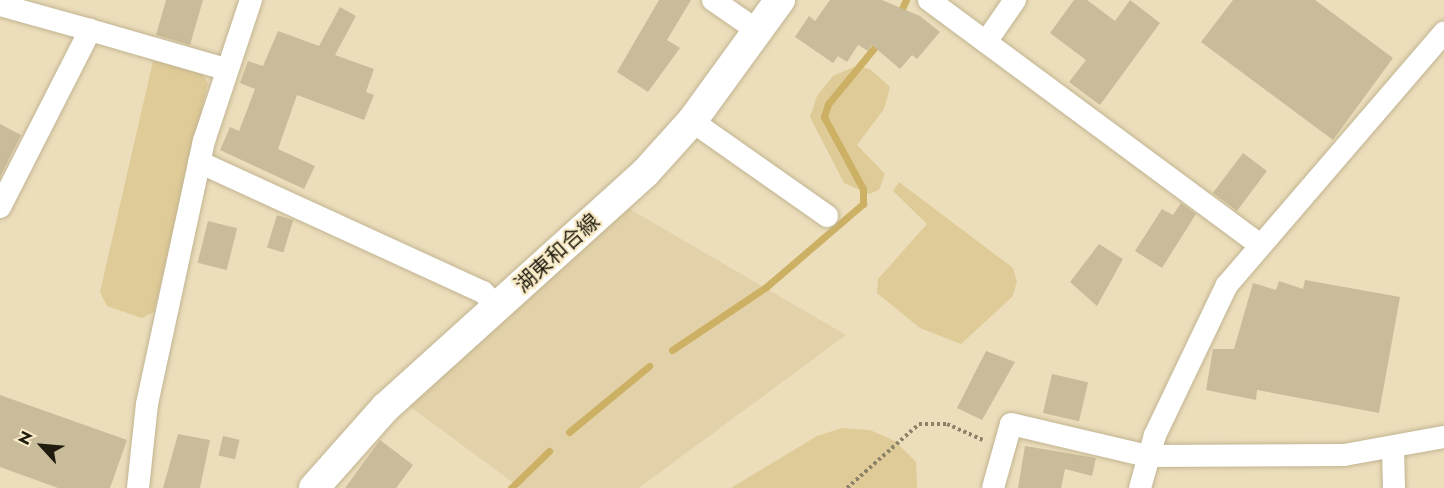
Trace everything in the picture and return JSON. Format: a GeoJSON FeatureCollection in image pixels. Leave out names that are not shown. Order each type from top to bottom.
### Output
{"type":"FeatureCollection","features":[{"type":"Feature","properties":{"kind":"main road","name":"湖東和合線"},"geometry":{"type":"LineString","coordinates":[[314,488],[365,428],[646,172],[692,121],[780,0]]}},
{"type":"Feature","properties":{"kind":"street"},"geometry":{"type":"LineString","coordinates":[[138,488],[149,392],[199,162],[225,69],[251,0]]}},
{"type":"Feature","properties":{"kind":"street"},"geometry":{"type":"LineString","coordinates":[[713,0],[758,31]]}},
{"type":"Feature","properties":{"kind":"street"},"geometry":{"type":"LineString","coordinates":[[929,0],[1259,244]]}},
{"type":"Feature","properties":{"kind":"street"},"geometry":{"type":"LineString","coordinates":[[986,42],[1015,0]]}},
{"type":"Feature","properties":{"kind":"street"},"geometry":{"type":"LineString","coordinates":[[0,5],[225,69]]}},
{"type":"Feature","properties":{"kind":"street"},"geometry":{"type":"LineString","coordinates":[[0,207],[90,30]]}},
{"type":"Feature","properties":{"kind":"street"},"geometry":{"type":"LineString","coordinates":[[1140,488],[1147,456],[1214,307],[1259,244],[1444,33]]}},
{"type":"Feature","properties":{"kind":"street"},"geometry":{"type":"LineString","coordinates":[[692,121],[827,216]]}},
{"type":"Feature","properties":{"kind":"street"},"geometry":{"type":"LineString","coordinates":[[199,162],[483,291],[497,307]]}},
{"type":"Feature","properties":{"kind":"street"},"geometry":{"type":"LineString","coordinates":[[993,488],[1011,424],[1147,456],[1328,456],[1444,437]]}},
{"type":"Feature","properties":{"kind":"street"},"geometry":{"type":"LineString","coordinates":[[1393,447],[1394,488]]}},
{"type":"Feature","properties":{"kind":"path"},"geometry":{"type":"LineString","coordinates":[[848,488],[919,424],[947,424],[1004,451]]}},
{"type":"Feature","properties":{"kind":"shaded area"},"geometry":{"type":"Polygon","coordinates":[[[153,61],[201,72],[208,83],[154,312],[142,318],[107,306],[100,292],[153,61]]]}},
{"type":"Feature","properties":{"kind":"shaded area"},"geometry":{"type":"Polygon","coordinates":[[[856,66],[870,69],[890,87],[884,109],[857,145],[885,174],[879,190],[869,194],[844,183],[810,117],[817,96],[833,76],[856,66]]]}},
{"type":"Feature","properties":{"kind":"shaded area"},"geometry":{"type":"Polygon","coordinates":[[[899,182],[1013,268],[1017,282],[1012,297],[961,344],[920,328],[877,293],[878,279],[927,224],[893,191],[899,182]]]}},
{"type":"Feature","properties":{"kind":"shaded area"},"geometry":{"type":"Polygon","coordinates":[[[628,208],[846,335],[639,488],[520,488],[408,405],[628,208]]]}},
{"type":"Feature","properties":{"kind":"shaded area"},"geometry":{"type":"Polygon","coordinates":[[[842,428],[870,430],[895,441],[916,462],[917,488],[731,488],[817,436],[842,428]]]}},
{"type":"Feature","properties":{"kind":"building"},"geometry":{"type":"Polygon","coordinates":[[[166,0],[203,0],[190,45],[156,35],[166,0]]]}},
{"type":"Feature","properties":{"kind":"building"},"geometry":{"type":"Polygon","coordinates":[[[659,0],[691,0],[667,40],[680,48],[648,92],[617,72],[659,0]]]}},
{"type":"Feature","properties":{"kind":"building"},"geometry":{"type":"Polygon","coordinates":[[[830,0],[882,0],[920,16],[940,32],[917,59],[912,55],[900,69],[872,45],[868,51],[858,45],[847,62],[838,56],[833,63],[795,37],[809,16],[815,21],[830,0]]]}},
{"type":"Feature","properties":{"kind":"building"},"geometry":{"type":"Polygon","coordinates":[[[1074,0],[1087,0],[1115,21],[1130,0],[1160,23],[1100,105],[1069,82],[1086,60],[1050,33],[1074,0]]]}},
{"type":"Feature","properties":{"kind":"building"},"geometry":{"type":"Polygon","coordinates":[[[1233,0],[1315,0],[1393,58],[1333,140],[1201,42],[1233,0]]]}},
{"type":"Feature","properties":{"kind":"building"},"geometry":{"type":"Polygon","coordinates":[[[340,7],[356,16],[335,55],[374,69],[366,92],[374,95],[364,120],[297,95],[278,149],[315,166],[304,189],[220,150],[230,127],[239,131],[255,89],[240,83],[248,61],[263,66],[278,31],[319,46],[340,7]]]}},
{"type":"Feature","properties":{"kind":"building"},"geometry":{"type":"Polygon","coordinates":[[[0,124],[21,135],[0,177],[0,124]]]}},
{"type":"Feature","properties":{"kind":"building"},"geometry":{"type":"Polygon","coordinates":[[[1243,153],[1267,171],[1237,211],[1213,193],[1243,153]]]}},
{"type":"Feature","properties":{"kind":"building"},"geometry":{"type":"Polygon","coordinates":[[[1181,203],[1196,214],[1162,268],[1135,251],[1162,209],[1173,215],[1181,203]]]}},
{"type":"Feature","properties":{"kind":"building"},"geometry":{"type":"Polygon","coordinates":[[[277,215],[293,220],[283,252],[267,248],[277,215]]]}},
{"type":"Feature","properties":{"kind":"building"},"geometry":{"type":"Polygon","coordinates":[[[208,221],[237,228],[227,270],[198,263],[208,221]]]}},
{"type":"Feature","properties":{"kind":"building"},"geometry":{"type":"Polygon","coordinates":[[[1099,244],[1123,259],[1097,306],[1070,282],[1099,244]]]}},
{"type":"Feature","properties":{"kind":"building"},"geometry":{"type":"Polygon","coordinates":[[[1305,280],[1400,297],[1379,413],[1257,390],[1256,400],[1206,390],[1213,349],[1234,349],[1253,283],[1276,290],[1279,281],[1303,289],[1305,280]]]}},
{"type":"Feature","properties":{"kind":"building"},"geometry":{"type":"Polygon","coordinates":[[[986,351],[1015,362],[982,420],[957,408],[986,351]]]}},
{"type":"Feature","properties":{"kind":"building"},"geometry":{"type":"Polygon","coordinates":[[[1052,374],[1088,382],[1079,421],[1043,413],[1052,374]]]}},
{"type":"Feature","properties":{"kind":"building"},"geometry":{"type":"Polygon","coordinates":[[[0,395],[127,440],[110,488],[58,488],[0,467],[0,395]]]}},
{"type":"Feature","properties":{"kind":"building"},"geometry":{"type":"Polygon","coordinates":[[[178,434],[210,440],[200,488],[163,488],[178,434]]]}},
{"type":"Feature","properties":{"kind":"building"},"geometry":{"type":"Polygon","coordinates":[[[223,436],[240,440],[235,459],[219,455],[223,436]]]}},
{"type":"Feature","properties":{"kind":"building"},"geometry":{"type":"Polygon","coordinates":[[[380,440],[413,465],[396,488],[345,488],[380,440]]]}},
{"type":"Feature","properties":{"kind":"building"},"geometry":{"type":"Polygon","coordinates":[[[1025,446],[1096,458],[1092,476],[1065,469],[1061,488],[1018,488],[1025,446]]]}},
{"type":"Feature","properties":{"kind":"waterway"},"geometry":{"type":"LineString","coordinates":[[898,17],[906,0]]}},
{"type":"Feature","properties":{"kind":"waterway"},"geometry":{"type":"LineString","coordinates":[[672,350],[766,287],[863,204],[863,189],[824,117],[828,104],[879,42]]}},
{"type":"Feature","properties":{"kind":"waterway"},"geometry":{"type":"LineString","coordinates":[[569,432],[649,366]]}},
{"type":"Feature","properties":{"kind":"waterway"},"geometry":{"type":"LineString","coordinates":[[511,488],[549,451]]}}]}
